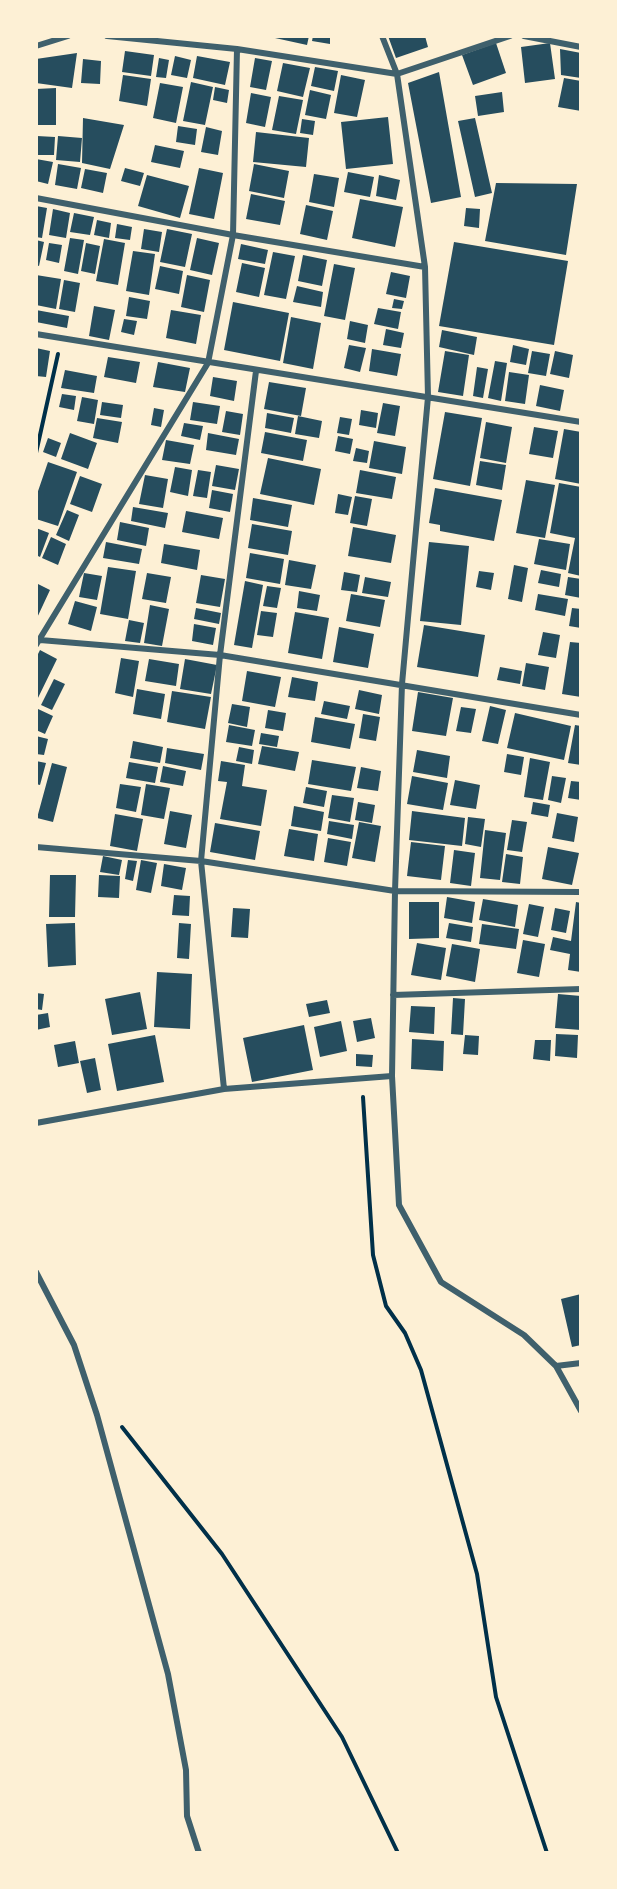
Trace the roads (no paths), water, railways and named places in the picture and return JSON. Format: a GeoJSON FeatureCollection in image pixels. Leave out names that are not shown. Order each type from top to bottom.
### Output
{"type":"FeatureCollection","features":[{"type":"Feature","properties":{"kind":"street"},"geometry":{"type":"LineString","coordinates":[[36,46],[68,36]]}},
{"type":"Feature","properties":{"kind":"street"},"geometry":{"type":"LineString","coordinates":[[106,36],[237,50],[397,74],[510,36]]}},
{"type":"Feature","properties":{"kind":"street"},"geometry":{"type":"LineString","coordinates":[[382,36],[397,74],[425,267],[428,397],[402,684],[392,1076],[399,1205],[441,1282],[524,1335],[556,1366],[581,1411]]}},
{"type":"Feature","properties":{"kind":"street"},"geometry":{"type":"LineString","coordinates":[[524,36],[581,47]]}},
{"type":"Feature","properties":{"kind":"street"},"geometry":{"type":"LineString","coordinates":[[237,50],[233,235],[208,363],[38,643],[220,655],[581,715]]}},
{"type":"Feature","properties":{"kind":"street"},"geometry":{"type":"LineString","coordinates":[[36,198],[233,235],[425,267]]}},
{"type":"Feature","properties":{"kind":"street"},"geometry":{"type":"LineString","coordinates":[[36,334],[581,422]]}},
{"type":"Feature","properties":{"kind":"street"},"geometry":{"type":"LineString","coordinates":[[224,1089],[201,861],[220,655],[256,371]]}},
{"type":"Feature","properties":{"kind":"street"},"geometry":{"type":"LineString","coordinates":[[36,847],[201,861],[395,891],[581,892]]}},
{"type":"Feature","properties":{"kind":"street"},"geometry":{"type":"LineString","coordinates":[[393,995],[581,989]]}},
{"type":"Feature","properties":{"kind":"street"},"geometry":{"type":"LineString","coordinates":[[36,1123],[224,1089],[392,1076]]}},
{"type":"Feature","properties":{"kind":"street"},"geometry":{"type":"LineString","coordinates":[[36,1272],[74,1345],[97,1415],[168,1674],[186,1770],[187,1816],[199,1853]]}},
{"type":"Feature","properties":{"kind":"street"},"geometry":{"type":"LineString","coordinates":[[556,1366],[581,1363]]}}]}
